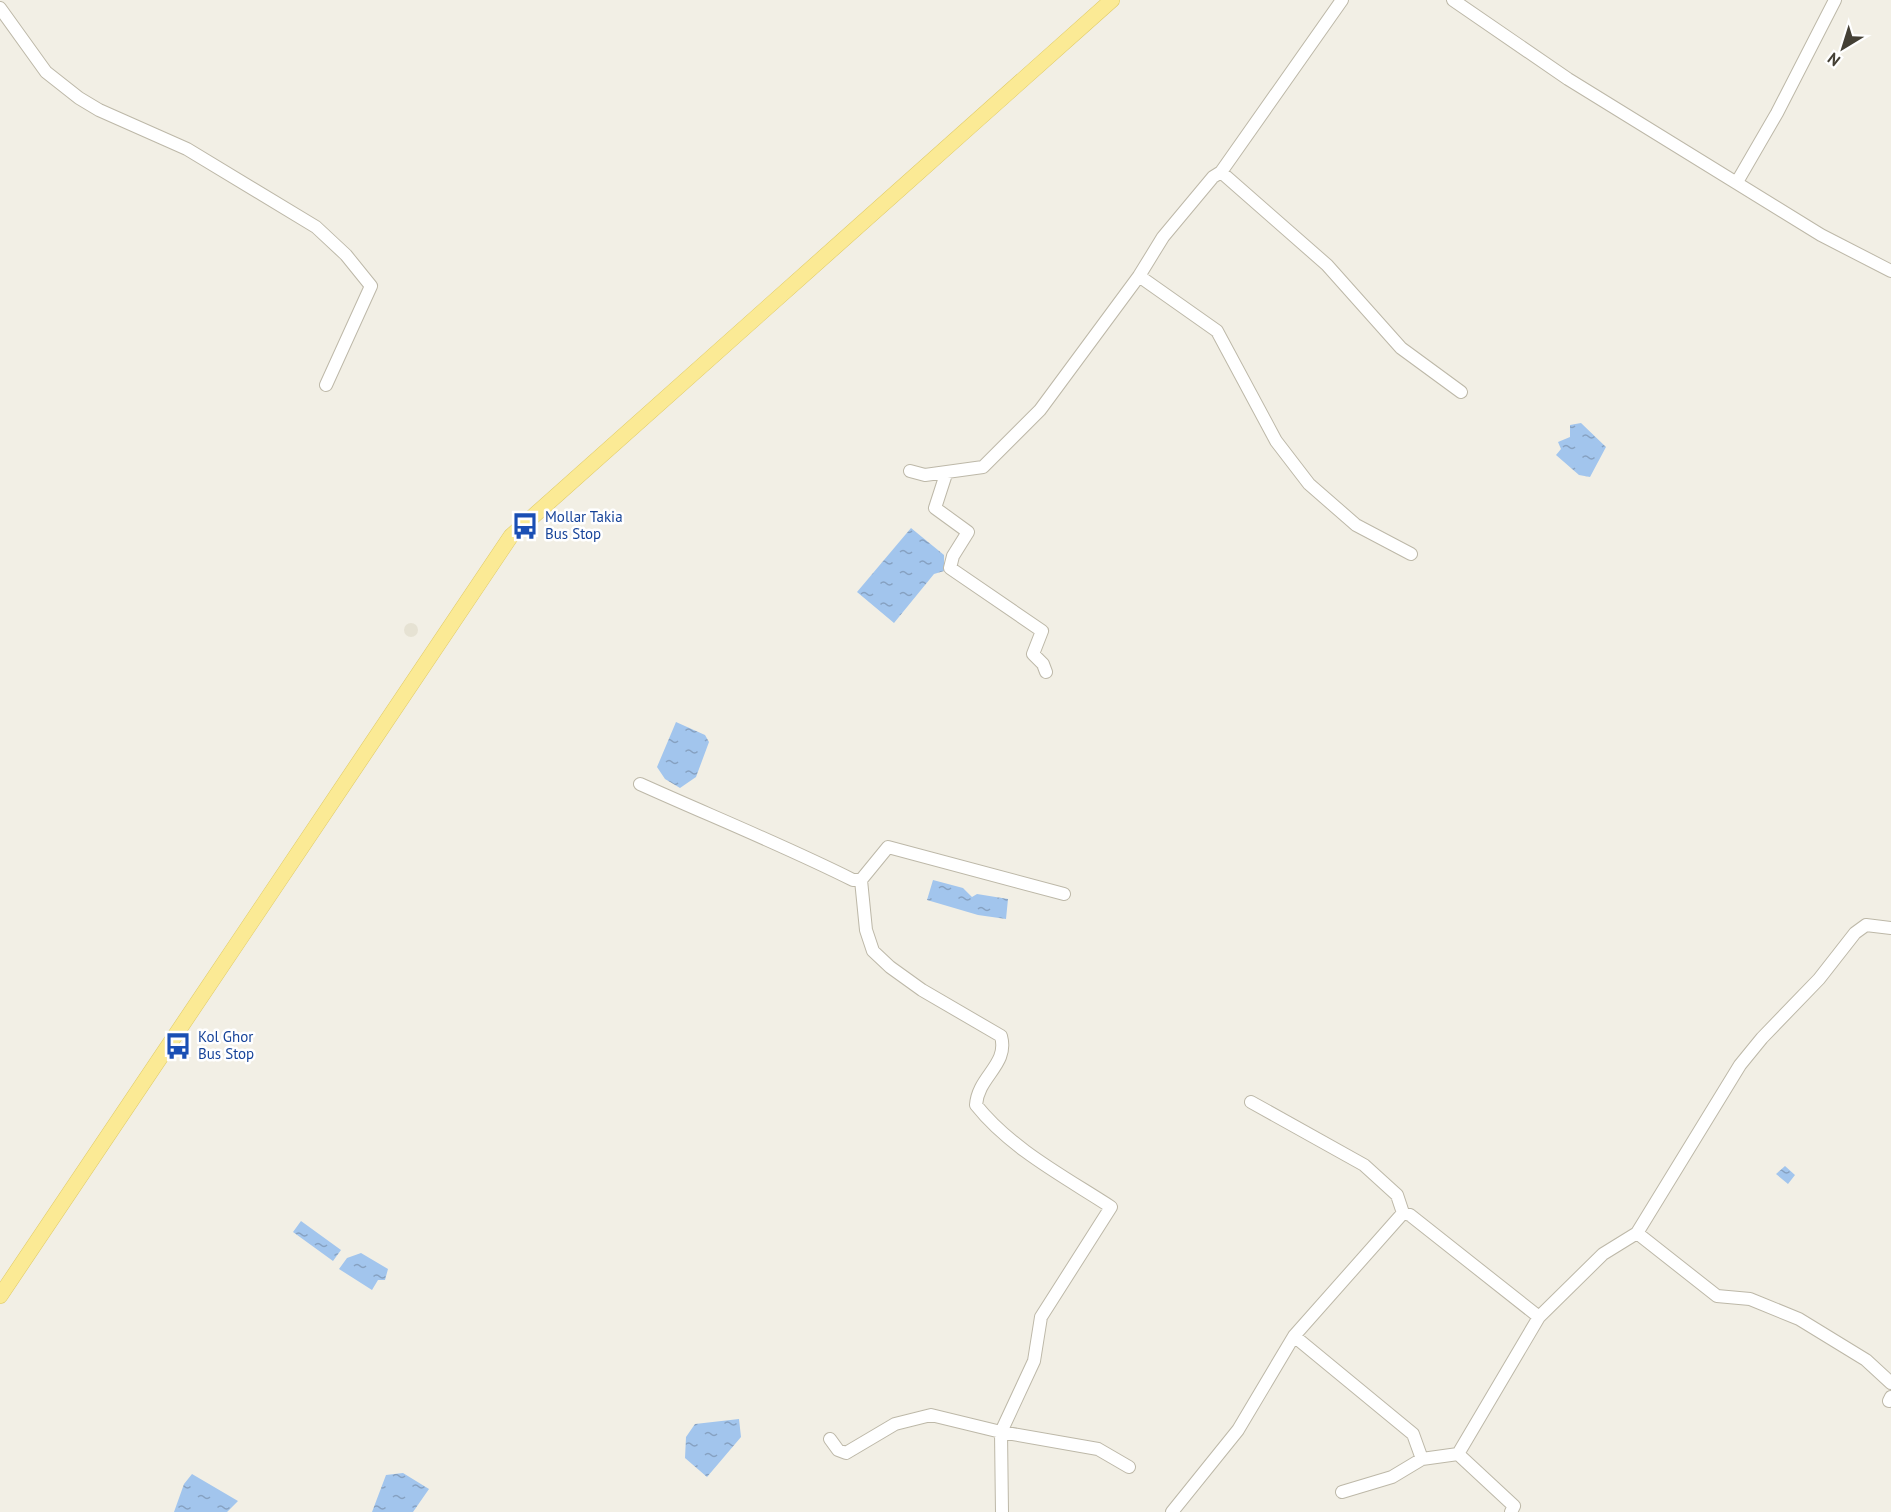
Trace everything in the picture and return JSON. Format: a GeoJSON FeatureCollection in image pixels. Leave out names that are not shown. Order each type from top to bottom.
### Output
{"type":"FeatureCollection","features":[{"type":"Feature","properties":{"kind":"main road"},"geometry":{"type":"LineString","coordinates":[[0,1296],[511,536],[1112,0]]}},
{"type":"Feature","properties":{"kind":"street"},"geometry":{"type":"LineString","coordinates":[[910,471],[925,475],[946,474],[982,467],[1040,410],[1139,276],[1163,237],[1213,177],[1221,172],[1330,19],[1333,9],[1342,0]]}},
{"type":"Feature","properties":{"kind":"street"},"geometry":{"type":"LineString","coordinates":[[1453,0],[1568,79],[1821,236],[1891,271]]}},
{"type":"Feature","properties":{"kind":"street"},"geometry":{"type":"LineString","coordinates":[[1737,182],[1777,113],[1835,0]]}},
{"type":"Feature","properties":{"kind":"street"},"geometry":{"type":"LineString","coordinates":[[0,8],[46,72],[79,98],[99,110],[187,149],[316,227],[346,255],[371,286],[326,385]]}},
{"type":"Feature","properties":{"kind":"street"},"geometry":{"type":"LineString","coordinates":[[1221,172],[1327,265],[1401,348],[1437,377],[1461,392]]}},
{"type":"Feature","properties":{"kind":"street"},"geometry":{"type":"LineString","coordinates":[[1139,276],[1217,331],[1276,441],[1309,484],[1356,525],[1411,554]]}},
{"type":"Feature","properties":{"kind":"street"},"geometry":{"type":"LineString","coordinates":[[946,474],[935,508],[968,532],[953,556],[951,568],[1042,631],[1033,654],[1043,664],[1046,672]]}},
{"type":"Feature","properties":{"kind":"street"},"geometry":{"type":"LineString","coordinates":[[640,784],[731,825],[779,842],[853,879],[861,880]]}},
{"type":"Feature","properties":{"kind":"street"},"geometry":{"type":"LineString","coordinates":[[1002,1512],[1001,1432],[1034,1361],[1041,1317],[1111,1206],[1032,1156],[986,1117],[976,1105],[977,1091],[1000,1058],[1004,1047],[1001,1036],[922,990],[890,967],[873,951],[866,930],[861,880],[888,847],[1064,894]]}},
{"type":"Feature","properties":{"kind":"street"},"geometry":{"type":"LineString","coordinates":[[1458,1454],[1539,1317],[1603,1254],[1637,1233],[1740,1065],[1762,1038],[1819,979],[1855,933],[1866,925],[1891,928]]}},
{"type":"Feature","properties":{"kind":"street"},"geometry":{"type":"LineString","coordinates":[[1251,1102],[1364,1165],[1397,1195],[1403,1213],[1539,1317]]}},
{"type":"Feature","properties":{"kind":"street"},"geometry":{"type":"LineString","coordinates":[[1172,1512],[1238,1430],[1294,1336],[1403,1213]]}},
{"type":"Feature","properties":{"kind":"street"},"geometry":{"type":"LineString","coordinates":[[1637,1233],[1717,1296],[1750,1299],[1799,1319],[1866,1360],[1891,1383]]}},
{"type":"Feature","properties":{"kind":"street"},"geometry":{"type":"LineString","coordinates":[[1294,1336],[1413,1434],[1422,1459]]}},
{"type":"Feature","properties":{"kind":"street"},"geometry":{"type":"LineString","coordinates":[[830,1439],[838,1450],[846,1453],[895,1424],[931,1415],[1001,1432],[1098,1449],[1129,1467]]}},
{"type":"Feature","properties":{"kind":"street"},"geometry":{"type":"LineString","coordinates":[[1342,1492],[1392,1477],[1422,1459],[1458,1454]]}},
{"type":"Feature","properties":{"kind":"street"},"geometry":{"type":"LineString","coordinates":[[1458,1454],[1514,1506],[1511,1512]]}},
{"type":"Feature","properties":{"kind":"shaded area"},"geometry":{"type":"Polygon","coordinates":[[[408,623],[414,623],[418,630],[414,637],[408,637],[404,633],[404,627],[408,623]]]}},
{"type":"Feature","properties":{"kind":"water"},"geometry":{"type":"Polygon","coordinates":[[[1581,423],[1606,447],[1590,477],[1579,475],[1556,455],[1561,449],[1558,442],[1570,437],[1570,425],[1581,423]]]}},
{"type":"Feature","properties":{"kind":"water"},"geometry":{"type":"Polygon","coordinates":[[[911,528],[944,555],[944,571],[934,574],[894,623],[857,592],[911,528]]]}},
{"type":"Feature","properties":{"kind":"water"},"geometry":{"type":"Polygon","coordinates":[[[676,722],[705,735],[709,742],[696,777],[680,788],[665,779],[657,767],[676,722]]]}},
{"type":"Feature","properties":{"kind":"water"},"geometry":{"type":"Polygon","coordinates":[[[933,880],[963,888],[972,897],[977,894],[1008,899],[1006,919],[978,915],[927,900],[933,880]]]}},
{"type":"Feature","properties":{"kind":"water"},"geometry":{"type":"Polygon","coordinates":[[[1785,1166],[1795,1175],[1788,1184],[1776,1174],[1785,1166]]]}},
{"type":"Feature","properties":{"kind":"water"},"geometry":{"type":"Polygon","coordinates":[[[301,1221],[341,1250],[333,1261],[293,1232],[301,1221]]]}},
{"type":"Feature","properties":{"kind":"water"},"geometry":{"type":"Polygon","coordinates":[[[361,1253],[388,1269],[385,1280],[378,1280],[372,1290],[339,1269],[347,1258],[361,1253]]]}},
{"type":"Feature","properties":{"kind":"water"},"geometry":{"type":"Polygon","coordinates":[[[739,1419],[741,1437],[707,1477],[685,1458],[686,1437],[695,1424],[739,1419]]]}},
{"type":"Feature","properties":{"kind":"water"},"geometry":{"type":"Polygon","coordinates":[[[403,1473],[429,1489],[413,1512],[372,1512],[386,1475],[403,1473]]]}},
{"type":"Feature","properties":{"kind":"water"},"geometry":{"type":"Polygon","coordinates":[[[192,1474],[238,1501],[227,1512],[174,1512],[184,1484],[192,1474]]]}},
{"type":"Feature","properties":{"kind":"place","name":"Mollar Takia Bus Stop"},"geometry":{"type":"Point","coordinates":[525,526]}},
{"type":"Feature","properties":{"kind":"place","name":"Kol Ghor Bus Stop"},"geometry":{"type":"Point","coordinates":[178,1046]}}]}
